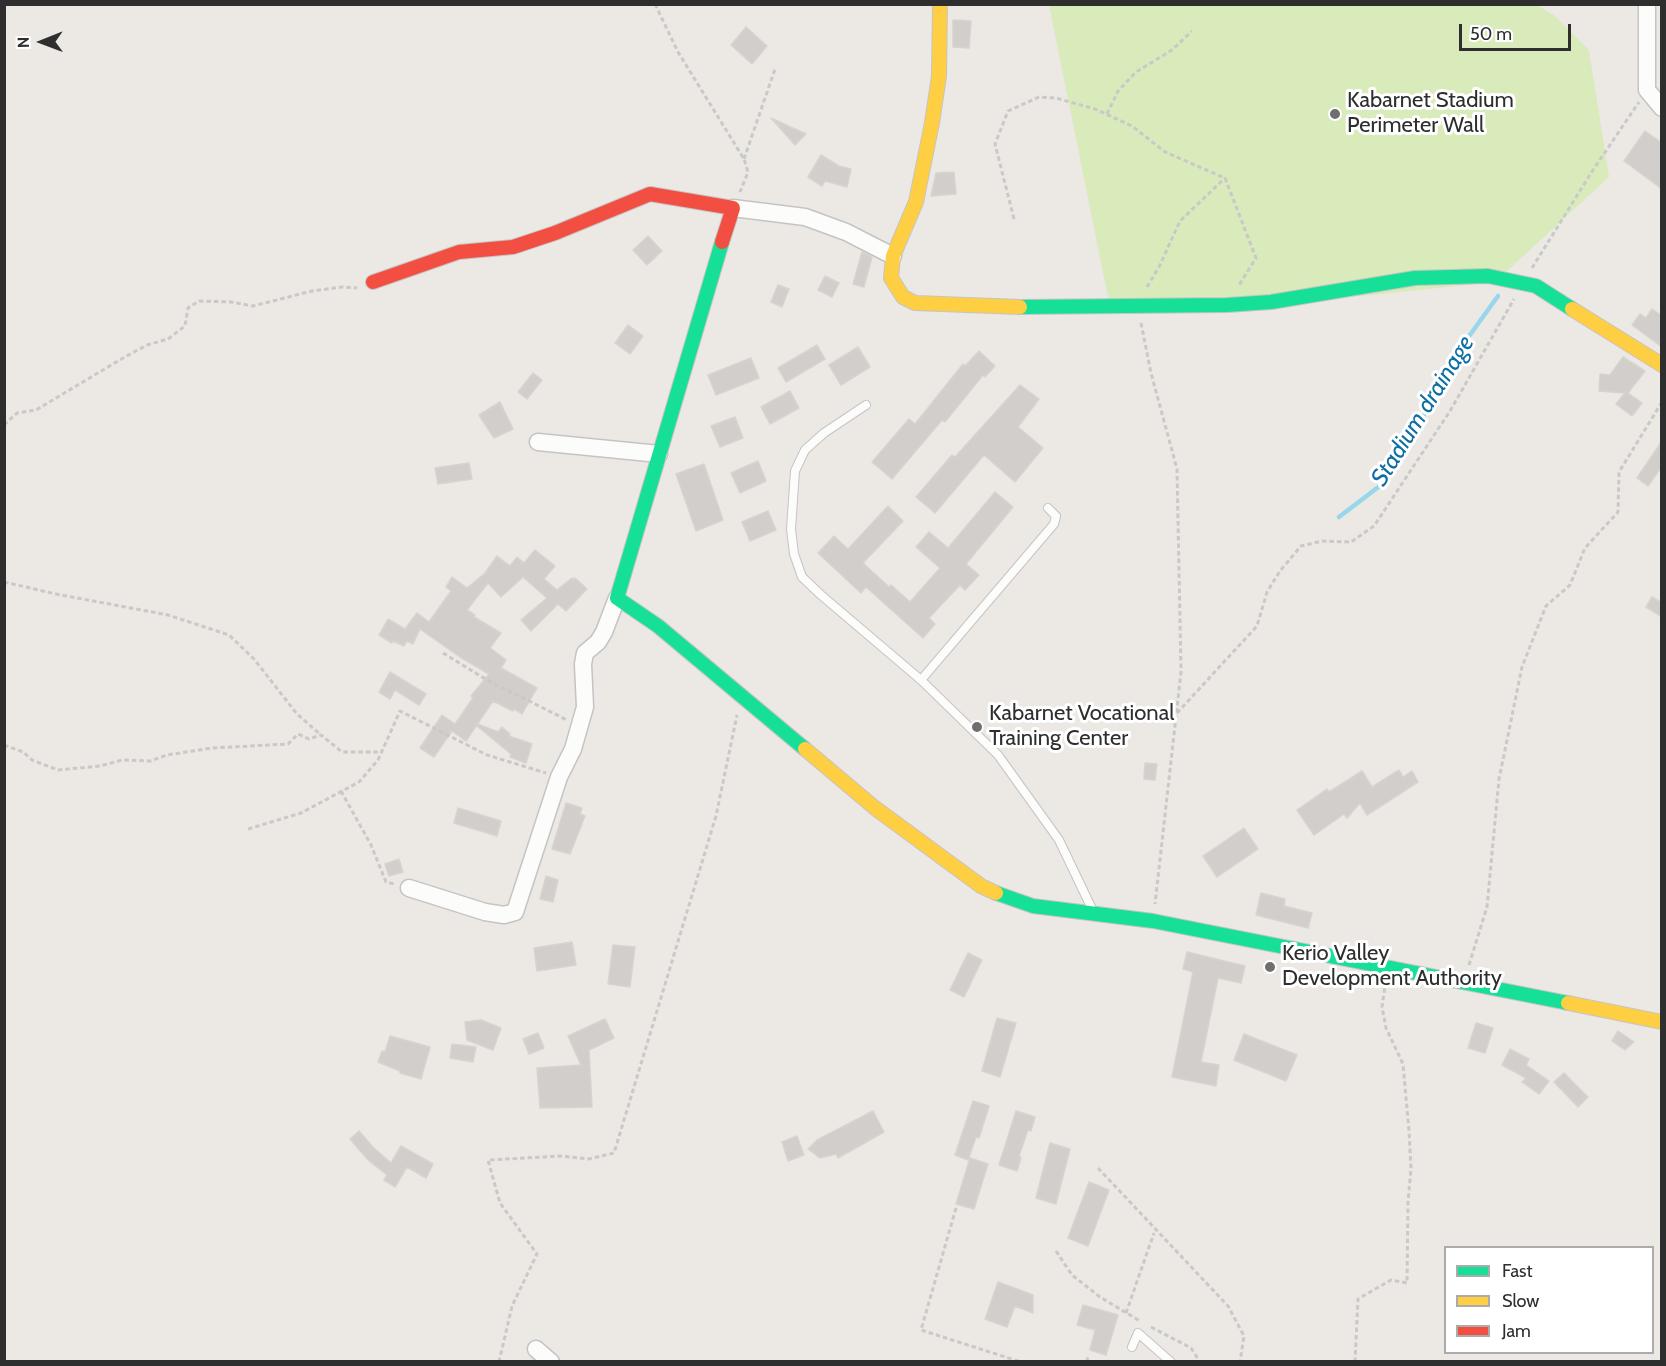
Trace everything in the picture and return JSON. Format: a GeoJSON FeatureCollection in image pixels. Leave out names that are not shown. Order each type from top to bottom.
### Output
{"type":"FeatureCollection","features":[{"type":"Feature","properties":{"kind":"street"},"geometry":{"type":"LineString","coordinates":[[940,4],[939,76],[932,123],[916,202],[893,255],[891,278],[903,297],[915,303],[1025,307],[1227,304],[1271,302],[1415,278],[1488,276],[1536,286],[1662,365]]}},
{"type":"Feature","properties":{"kind":"street"},"geometry":{"type":"LineString","coordinates":[[1647,4],[1647,90],[1662,108]]}},
{"type":"Feature","properties":{"kind":"street"},"geometry":{"type":"LineString","coordinates":[[373,282],[459,252],[513,247],[555,233],[650,194],[805,217],[846,232],[893,255]]}},
{"type":"Feature","properties":{"kind":"street"},"geometry":{"type":"LineString","coordinates":[[409,888],[485,912],[504,915],[515,912],[559,777],[573,748],[585,706],[583,663],[585,653],[598,642],[604,632],[617,598],[700,314],[734,208]]}},
{"type":"Feature","properties":{"kind":"street"},"geometry":{"type":"LineString","coordinates":[[538,442],[659,454]]}},
{"type":"Feature","properties":{"kind":"street"},"geometry":{"type":"LineString","coordinates":[[617,598],[658,626],[875,808],[981,886],[1007,898],[1033,906],[1153,921],[1662,1022]]}},
{"type":"Feature","properties":{"kind":"street"},"geometry":{"type":"LineString","coordinates":[[536,1348],[551,1362]]}},
{"type":"Feature","properties":{"kind":"lane"},"geometry":{"type":"LineString","coordinates":[[866,405],[824,433],[805,450],[795,471],[791,529],[794,554],[802,577],[820,595],[921,680],[998,755],[1059,840],[1093,912]]}},
{"type":"Feature","properties":{"kind":"lane"},"geometry":{"type":"LineString","coordinates":[[921,680],[1054,524],[1056,516],[1048,508]]}},
{"type":"Feature","properties":{"kind":"lane"},"geometry":{"type":"LineString","coordinates":[[1132,1347],[1138,1333],[1171,1362]]}},
{"type":"Feature","properties":{"kind":"path"},"geometry":{"type":"LineString","coordinates":[[655,4],[678,52],[744,159],[748,172],[734,208]]}},
{"type":"Feature","properties":{"kind":"path"},"geometry":{"type":"LineString","coordinates":[[1107,114],[1118,91],[1136,72],[1172,50],[1192,31]]}},
{"type":"Feature","properties":{"kind":"path"},"geometry":{"type":"LineString","coordinates":[[744,159],[775,69]]}},
{"type":"Feature","properties":{"kind":"path"},"geometry":{"type":"LineString","coordinates":[[1177,713],[1257,626],[1267,592],[1280,571],[1301,546],[1322,541],[1351,542],[1374,526],[1450,411],[1523,283],[1591,173],[1647,90]]}},
{"type":"Feature","properties":{"kind":"path"},"geometry":{"type":"LineString","coordinates":[[1014,219],[995,144],[1008,111],[1039,96],[1056,98],[1107,114],[1132,126],[1165,152],[1225,178],[1256,258],[1227,304]]}},
{"type":"Feature","properties":{"kind":"path"},"geometry":{"type":"LineString","coordinates":[[1153,921],[1181,672],[1177,469],[1151,373],[1137,304],[1159,267],[1180,221],[1225,178]]}},
{"type":"Feature","properties":{"kind":"path"},"geometry":{"type":"LineString","coordinates":[[4,425],[16,413],[36,410],[147,345],[168,339],[185,326],[188,308],[199,302],[231,302],[253,306],[312,291],[342,287],[360,289],[373,282]]}},
{"type":"Feature","properties":{"kind":"path"},"geometry":{"type":"LineString","coordinates":[[1463,984],[1487,907],[1499,779],[1522,667],[1546,606],[1570,585],[1585,548],[1618,512],[1619,472],[1662,402]]}},
{"type":"Feature","properties":{"kind":"path"},"geometry":{"type":"LineString","coordinates":[[4,582],[168,615],[229,635],[254,659],[297,714],[342,752],[382,752]]}},
{"type":"Feature","properties":{"kind":"path"},"geometry":{"type":"LineString","coordinates":[[443,653],[495,684],[579,727]]}},
{"type":"Feature","properties":{"kind":"path"},"geometry":{"type":"LineString","coordinates":[[499,1362],[512,1306],[537,1254],[500,1203],[488,1160],[561,1156],[589,1159],[614,1153],[716,816],[741,696]]}},
{"type":"Feature","properties":{"kind":"path"},"geometry":{"type":"LineString","coordinates":[[248,829],[301,813],[359,782],[378,760],[400,711],[487,755],[559,777]]}},
{"type":"Feature","properties":{"kind":"path"},"geometry":{"type":"LineString","coordinates":[[4,745],[23,752],[32,760],[58,770],[100,766],[122,760],[150,761],[167,755],[212,748],[288,744],[298,734],[309,739],[321,735]]}},
{"type":"Feature","properties":{"kind":"path"},"geometry":{"type":"LineString","coordinates":[[341,791],[371,845],[386,882],[409,888]]}},
{"type":"Feature","properties":{"kind":"path"},"geometry":{"type":"LineString","coordinates":[[1356,1362],[1358,1299],[1391,1280],[1407,1283],[1407,1229],[1411,1168],[1409,1131],[1403,1064],[1386,1028],[1382,1006],[1388,969]]}},
{"type":"Feature","properties":{"kind":"path"},"geometry":{"type":"LineString","coordinates":[[1098,1168],[1228,1306],[1244,1336],[1240,1362]]}},
{"type":"Feature","properties":{"kind":"path"},"geometry":{"type":"LineString","coordinates":[[956,1208],[921,1330],[1021,1362]]}},
{"type":"Feature","properties":{"kind":"path"},"geometry":{"type":"LineString","coordinates":[[1126,1314],[1154,1233]]}},
{"type":"Feature","properties":{"kind":"path"},"geometry":{"type":"LineString","coordinates":[[1056,1251],[1072,1275],[1100,1297],[1126,1314],[1191,1348],[1200,1362]]}},
{"type":"Feature","properties":{"kind":"path"},"geometry":{"type":"LineString","coordinates":[[1087,1362],[1088,1355]]}},
{"type":"Feature","properties":{"kind":"green space","name":"Kabarnet Stadium Perimeter Wall"},"geometry":{"type":"Polygon","coordinates":[[[1049,5],[1537,5],[1555,16],[1589,50],[1609,177],[1495,282],[1362,296],[1110,307],[1049,5]]]}},
{"type":"Feature","properties":{"kind":"building"},"geometry":{"type":"Polygon","coordinates":[[[953,20],[971,21],[969,48],[953,47],[953,20]]]}},
{"type":"Feature","properties":{"kind":"building"},"geometry":{"type":"Polygon","coordinates":[[[746,27],[767,46],[752,64],[731,45],[746,27]]]}},
{"type":"Feature","properties":{"kind":"building"},"geometry":{"type":"Polygon","coordinates":[[[771,118],[806,134],[795,145],[771,118]]]}},
{"type":"Feature","properties":{"kind":"building"},"geometry":{"type":"Polygon","coordinates":[[[1645,131],[1662,143],[1662,189],[1624,161],[1645,131]]]}},
{"type":"Feature","properties":{"kind":"building"},"geometry":{"type":"Polygon","coordinates":[[[821,155],[839,166],[851,169],[847,187],[825,181],[822,186],[808,177],[821,155]]]}},
{"type":"Feature","properties":{"kind":"building"},"geometry":{"type":"Polygon","coordinates":[[[954,172],[956,194],[931,196],[936,173],[954,172]]]}},
{"type":"Feature","properties":{"kind":"building"},"geometry":{"type":"Polygon","coordinates":[[[648,236],[662,251],[647,265],[633,250],[648,236]]]}},
{"type":"Feature","properties":{"kind":"building"},"geometry":{"type":"Polygon","coordinates":[[[862,252],[872,257],[864,287],[853,284],[862,252]]]}},
{"type":"Feature","properties":{"kind":"building"},"geometry":{"type":"Polygon","coordinates":[[[825,276],[839,283],[832,297],[818,290],[825,276]]]}},
{"type":"Feature","properties":{"kind":"building"},"geometry":{"type":"Polygon","coordinates":[[[778,285],[789,289],[782,307],[771,302],[778,285]]]}},
{"type":"Feature","properties":{"kind":"building"},"geometry":{"type":"Polygon","coordinates":[[[1652,309],[1662,316],[1662,347],[1632,325],[1640,314],[1646,318],[1652,309]]]}},
{"type":"Feature","properties":{"kind":"building"},"geometry":{"type":"Polygon","coordinates":[[[628,325],[643,336],[630,354],[615,343],[628,325]]]}},
{"type":"Feature","properties":{"kind":"building"},"geometry":{"type":"Polygon","coordinates":[[[817,345],[825,359],[786,382],[778,368],[817,345]]]}},
{"type":"Feature","properties":{"kind":"building"},"geometry":{"type":"Polygon","coordinates":[[[858,347],[870,367],[841,385],[829,365],[858,347]]]}},
{"type":"Feature","properties":{"kind":"building"},"geometry":{"type":"Polygon","coordinates":[[[979,351],[995,366],[985,377],[983,375],[945,422],[942,420],[892,479],[872,462],[909,419],[915,424],[963,364],[965,366],[979,351]]]}},
{"type":"Feature","properties":{"kind":"building"},"geometry":{"type":"Polygon","coordinates":[[[1623,357],[1645,371],[1628,393],[1642,403],[1632,416],[1616,404],[1625,393],[1599,391],[1600,374],[1610,375],[1623,357]]]}},
{"type":"Feature","properties":{"kind":"building"},"geometry":{"type":"Polygon","coordinates":[[[751,358],[759,378],[716,395],[708,375],[751,358]]]}},
{"type":"Feature","properties":{"kind":"building"},"geometry":{"type":"Polygon","coordinates":[[[533,373],[542,380],[527,399],[518,392],[533,373]]]}},
{"type":"Feature","properties":{"kind":"building"},"geometry":{"type":"Polygon","coordinates":[[[1020,385],[1039,399],[1018,427],[1043,448],[1015,482],[984,455],[935,513],[916,497],[952,455],[955,457],[1020,385]]]}},
{"type":"Feature","properties":{"kind":"building"},"geometry":{"type":"Polygon","coordinates":[[[790,391],[799,408],[770,424],[761,407],[790,391]]]}},
{"type":"Feature","properties":{"kind":"building"},"geometry":{"type":"Polygon","coordinates":[[[500,402],[513,429],[494,438],[479,415],[500,402]]]}},
{"type":"Feature","properties":{"kind":"building"},"geometry":{"type":"Polygon","coordinates":[[[735,417],[743,438],[720,447],[711,426],[735,417]]]}},
{"type":"Feature","properties":{"kind":"building"},"geometry":{"type":"Polygon","coordinates":[[[1662,441],[1662,466],[1648,486],[1637,478],[1662,441]]]}},
{"type":"Feature","properties":{"kind":"building"},"geometry":{"type":"Polygon","coordinates":[[[758,461],[766,481],[740,493],[731,473],[758,461]]]}},
{"type":"Feature","properties":{"kind":"building"},"geometry":{"type":"Polygon","coordinates":[[[469,463],[472,479],[438,484],[435,468],[469,463]]]}},
{"type":"Feature","properties":{"kind":"building"},"geometry":{"type":"Polygon","coordinates":[[[704,464],[723,520],[696,531],[676,474],[704,464]]]}},
{"type":"Feature","properties":{"kind":"building"},"geometry":{"type":"Polygon","coordinates":[[[995,492],[1013,507],[966,564],[979,575],[965,590],[960,585],[929,618],[935,624],[923,638],[866,587],[861,593],[818,553],[834,536],[848,549],[888,506],[903,521],[863,563],[889,587],[891,585],[910,602],[940,568],[916,547],[929,532],[948,548],[995,492]]]}},
{"type":"Feature","properties":{"kind":"building"},"geometry":{"type":"Polygon","coordinates":[[[768,511],[776,530],[750,541],[742,522],[768,511]]]}},
{"type":"Feature","properties":{"kind":"building"},"geometry":{"type":"Polygon","coordinates":[[[535,550],[555,566],[544,579],[557,590],[572,578],[587,589],[566,611],[558,604],[531,631],[521,620],[547,598],[523,577],[501,597],[488,583],[467,610],[475,615],[474,617],[501,633],[490,648],[506,660],[501,668],[537,688],[522,714],[493,701],[466,741],[452,731],[434,757],[420,748],[442,715],[455,724],[473,698],[471,696],[489,674],[420,629],[413,644],[407,641],[404,646],[393,641],[392,643],[379,635],[388,619],[405,629],[417,613],[429,622],[451,591],[446,587],[452,577],[467,588],[485,573],[497,556],[510,566],[517,557],[524,563],[535,550]]]}},
{"type":"Feature","properties":{"kind":"building"},"geometry":{"type":"Polygon","coordinates":[[[1652,597],[1662,603],[1662,617],[1646,607],[1652,597]]]}},
{"type":"Feature","properties":{"kind":"building"},"geometry":{"type":"Polygon","coordinates":[[[390,672],[426,694],[419,705],[395,690],[390,699],[379,692],[390,672]]]}},
{"type":"Feature","properties":{"kind":"building"},"geometry":{"type":"Polygon","coordinates":[[[478,724],[498,732],[502,727],[510,734],[509,736],[532,744],[526,763],[510,757],[511,754],[477,726],[478,724]]]}},
{"type":"Feature","properties":{"kind":"building"},"geometry":{"type":"Polygon","coordinates":[[[1145,763],[1157,764],[1155,780],[1144,779],[1145,763]]]}},
{"type":"Feature","properties":{"kind":"building"},"geometry":{"type":"Polygon","coordinates":[[[1399,770],[1403,777],[1412,771],[1418,782],[1367,815],[1360,803],[1347,818],[1344,814],[1314,835],[1297,810],[1327,789],[1329,792],[1362,771],[1372,787],[1399,770]]]}},
{"type":"Feature","properties":{"kind":"building"},"geometry":{"type":"Polygon","coordinates":[[[566,803],[582,808],[580,814],[585,816],[570,854],[552,849],[566,803]]]}},
{"type":"Feature","properties":{"kind":"building"},"geometry":{"type":"Polygon","coordinates":[[[458,808],[501,821],[497,836],[454,823],[458,808]]]}},
{"type":"Feature","properties":{"kind":"building"},"geometry":{"type":"Polygon","coordinates":[[[1244,828],[1258,849],[1217,877],[1203,856],[1244,828]]]}},
{"type":"Feature","properties":{"kind":"building"},"geometry":{"type":"Polygon","coordinates":[[[399,859],[403,872],[389,876],[385,864],[399,859]]]}},
{"type":"Feature","properties":{"kind":"building"},"geometry":{"type":"Polygon","coordinates":[[[546,876],[558,880],[553,902],[540,899],[546,876]]]}},
{"type":"Feature","properties":{"kind":"building"},"geometry":{"type":"Polygon","coordinates":[[[1261,893],[1285,899],[1284,906],[1312,913],[1308,928],[1256,915],[1261,893]]]}},
{"type":"Feature","properties":{"kind":"building"},"geometry":{"type":"Polygon","coordinates":[[[572,942],[576,965],[537,971],[534,948],[572,942]]]}},
{"type":"Feature","properties":{"kind":"building"},"geometry":{"type":"Polygon","coordinates":[[[613,945],[635,947],[630,987],[608,984],[613,945]]]}},
{"type":"Feature","properties":{"kind":"building"},"geometry":{"type":"Polygon","coordinates":[[[1187,952],[1245,966],[1241,983],[1218,978],[1201,1062],[1219,1065],[1216,1086],[1172,1077],[1193,972],[1183,969],[1187,952]]]}},
{"type":"Feature","properties":{"kind":"building"},"geometry":{"type":"Polygon","coordinates":[[[968,953],[982,960],[964,997],[950,990],[968,953]]]}},
{"type":"Feature","properties":{"kind":"building"},"geometry":{"type":"Polygon","coordinates":[[[997,1018],[1016,1023],[1000,1077],[982,1071],[997,1018]]]}},
{"type":"Feature","properties":{"kind":"building"},"geometry":{"type":"Polygon","coordinates":[[[605,1019],[614,1038],[589,1050],[592,1107],[540,1108],[537,1068],[581,1065],[568,1036],[605,1019]]]}},
{"type":"Feature","properties":{"kind":"building"},"geometry":{"type":"Polygon","coordinates":[[[481,1020],[501,1028],[493,1050],[467,1040],[465,1022],[481,1020]]]}},
{"type":"Feature","properties":{"kind":"building"},"geometry":{"type":"Polygon","coordinates":[[[1476,1023],[1493,1028],[1485,1053],[1468,1048],[1476,1023]]]}},
{"type":"Feature","properties":{"kind":"building"},"geometry":{"type":"Polygon","coordinates":[[[1618,1031],[1634,1042],[1625,1050],[1612,1041],[1618,1031]]]}},
{"type":"Feature","properties":{"kind":"building"},"geometry":{"type":"Polygon","coordinates":[[[538,1033],[544,1048],[529,1054],[523,1039],[538,1033]]]}},
{"type":"Feature","properties":{"kind":"building"},"geometry":{"type":"Polygon","coordinates":[[[1244,1034],[1297,1055],[1286,1081],[1234,1060],[1244,1034]]]}},
{"type":"Feature","properties":{"kind":"building"},"geometry":{"type":"Polygon","coordinates":[[[390,1036],[430,1047],[421,1079],[400,1073],[378,1062],[382,1051],[385,1052],[390,1036]]]}},
{"type":"Feature","properties":{"kind":"building"},"geometry":{"type":"Polygon","coordinates":[[[452,1044],[476,1047],[473,1062],[450,1058],[452,1044]]]}},
{"type":"Feature","properties":{"kind":"building"},"geometry":{"type":"Polygon","coordinates":[[[1510,1049],[1529,1059],[1526,1065],[1549,1081],[1539,1094],[1522,1082],[1526,1078],[1502,1065],[1510,1049]]]}},
{"type":"Feature","properties":{"kind":"building"},"geometry":{"type":"Polygon","coordinates":[[[1564,1073],[1588,1097],[1578,1107],[1554,1082],[1564,1073]]]}},
{"type":"Feature","properties":{"kind":"building"},"geometry":{"type":"Polygon","coordinates":[[[973,1101],[989,1106],[979,1138],[976,1137],[968,1160],[955,1155],[973,1101]]]}},
{"type":"Feature","properties":{"kind":"building"},"geometry":{"type":"Polygon","coordinates":[[[873,1111],[884,1132],[838,1158],[836,1154],[820,1158],[808,1149],[817,1140],[873,1111]]]}},
{"type":"Feature","properties":{"kind":"building"},"geometry":{"type":"Polygon","coordinates":[[[1016,1111],[1035,1117],[1019,1156],[1021,1158],[1017,1171],[999,1165],[1016,1111]]]}},
{"type":"Feature","properties":{"kind":"building"},"geometry":{"type":"Polygon","coordinates":[[[359,1131],[391,1163],[401,1146],[433,1164],[426,1178],[407,1167],[395,1187],[384,1180],[387,1175],[368,1160],[350,1139],[359,1131]]]}},
{"type":"Feature","properties":{"kind":"building"},"geometry":{"type":"Polygon","coordinates":[[[797,1136],[804,1155],[788,1161],[782,1142],[797,1136]]]}},
{"type":"Feature","properties":{"kind":"building"},"geometry":{"type":"Polygon","coordinates":[[[1050,1143],[1070,1149],[1056,1204],[1036,1198],[1050,1143]]]}},
{"type":"Feature","properties":{"kind":"building"},"geometry":{"type":"Polygon","coordinates":[[[970,1158],[988,1164],[974,1209],[956,1204],[970,1158]]]}},
{"type":"Feature","properties":{"kind":"building"},"geometry":{"type":"Polygon","coordinates":[[[1089,1182],[1109,1190],[1088,1246],[1068,1238],[1089,1182]]]}},
{"type":"Feature","properties":{"kind":"building"},"geometry":{"type":"Polygon","coordinates":[[[998,1282],[1033,1295],[1033,1313],[1015,1306],[1007,1327],[985,1319],[998,1282]]]}},
{"type":"Feature","properties":{"kind":"building"},"geometry":{"type":"Polygon","coordinates":[[[1083,1305],[1118,1315],[1106,1355],[1090,1350],[1095,1330],[1077,1325],[1083,1305]]]}},
{"type":"Feature","properties":{"kind":"waterway","name":"Stadium drainage"},"geometry":{"type":"LineString","coordinates":[[1339,517],[1381,485],[1415,432],[1454,357],[1498,296]]}},
{"type":"Feature","properties":{"kind":"traffic: fast"},"geometry":{"type":"LineString","coordinates":[[722,242],[617,598],[658,626],[805,749]]}},
{"type":"Feature","properties":{"kind":"traffic: fast"},"geometry":{"type":"LineString","coordinates":[[1020,307],[1227,305],[1271,302],[1415,278],[1488,276],[1536,286],[1572,309]]}},
{"type":"Feature","properties":{"kind":"traffic: fast"},"geometry":{"type":"LineString","coordinates":[[996,893],[1033,906],[1153,921],[1568,1003]]}},
{"type":"Feature","properties":{"kind":"traffic: slow"},"geometry":{"type":"LineString","coordinates":[[940,4],[939,76],[932,123],[916,202],[893,256],[891,278],[903,297],[915,303],[1020,307]]}},
{"type":"Feature","properties":{"kind":"traffic: slow"},"geometry":{"type":"LineString","coordinates":[[1572,309],[1662,365]]}},
{"type":"Feature","properties":{"kind":"traffic: slow"},"geometry":{"type":"LineString","coordinates":[[805,749],[875,808],[981,886],[996,893]]}},
{"type":"Feature","properties":{"kind":"traffic: slow"},"geometry":{"type":"LineString","coordinates":[[1568,1003],[1662,1022]]}},
{"type":"Feature","properties":{"kind":"traffic: jam"},"geometry":{"type":"LineString","coordinates":[[373,282],[459,252],[513,247],[555,233],[650,194],[733,208],[722,242]]}},
{"type":"Feature","properties":{"kind":"place","name":"Kabarnet Stadium Perimeter Wall"},"geometry":{"type":"Point","coordinates":[1335,114]}},
{"type":"Feature","properties":{"kind":"place","name":"Kabarnet Vocational Training Center"},"geometry":{"type":"Point","coordinates":[977,727]}},
{"type":"Feature","properties":{"kind":"place","name":"Kerio Valley Development Authority"},"geometry":{"type":"Point","coordinates":[1270,967]}}]}
